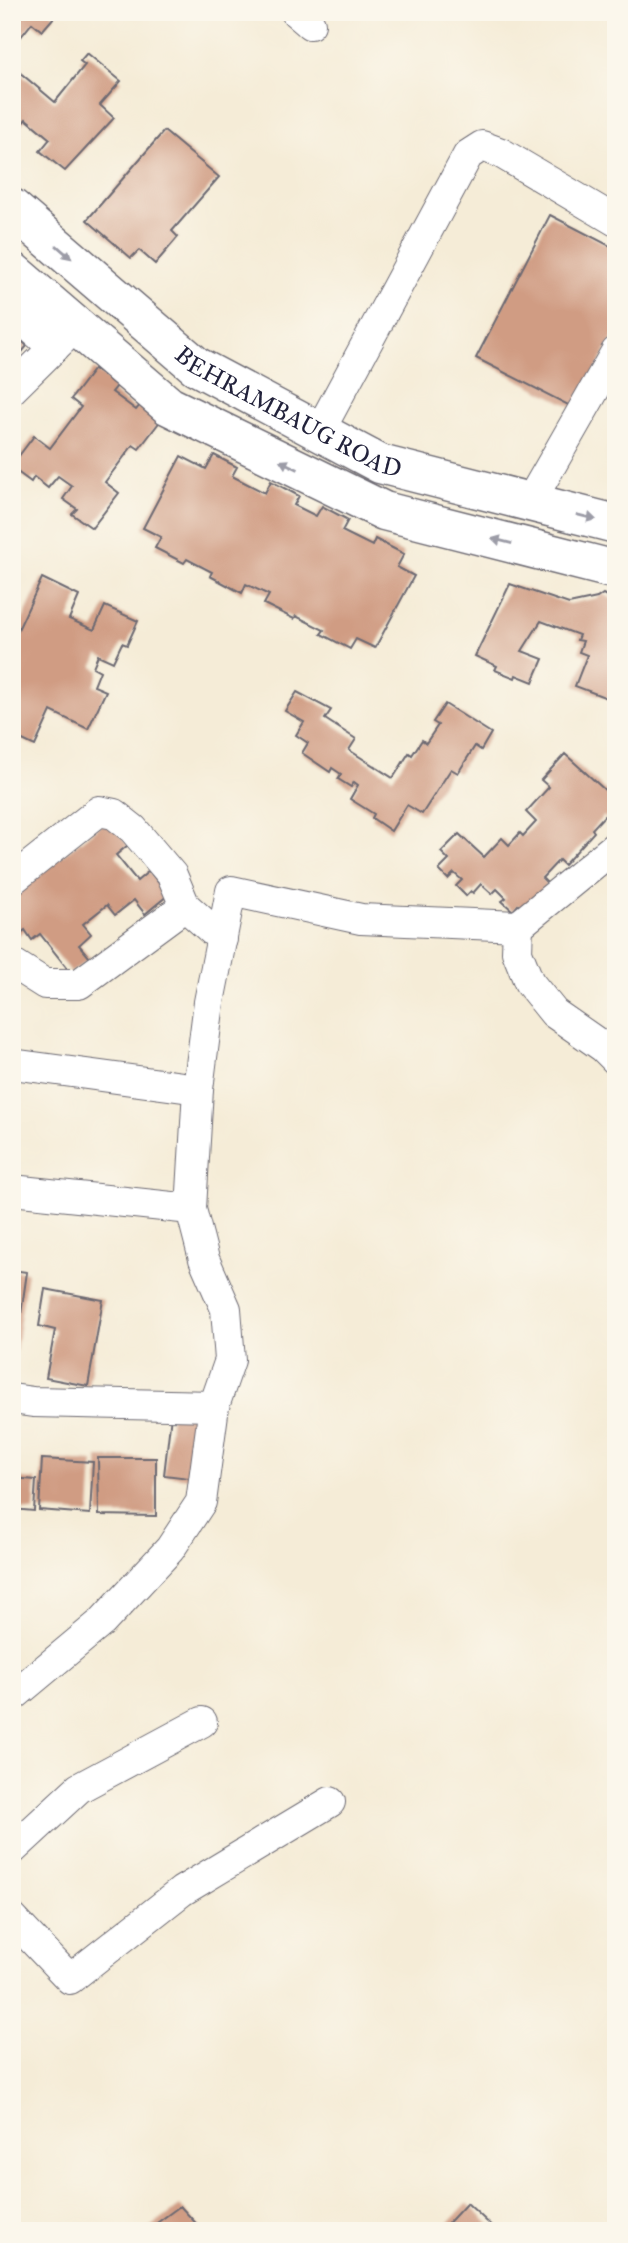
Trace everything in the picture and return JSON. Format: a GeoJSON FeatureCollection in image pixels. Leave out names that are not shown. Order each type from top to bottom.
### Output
{"type":"FeatureCollection","features":[{"type":"Feature","properties":{"kind":"main road","name":"BEHRAMBAUG ROAD"},"geometry":{"type":"LineString","coordinates":[[12,208],[196,366],[380,464],[616,524]]}},
{"type":"Feature","properties":{"kind":"main road","name":"BEHRAMBAUG ROAD"},"geometry":{"type":"LineString","coordinates":[[12,271],[65,337],[169,406],[384,511],[616,570]]}},
{"type":"Feature","properties":{"kind":"main road"},"geometry":{"type":"LineString","coordinates":[[169,406],[196,366]]}},
{"type":"Feature","properties":{"kind":"main road"},"geometry":{"type":"LineString","coordinates":[[461,531],[477,489]]}},
{"type":"Feature","properties":{"kind":"street"},"geometry":{"type":"LineString","coordinates":[[319,432],[468,155],[482,146],[501,153],[616,221]]}},
{"type":"Feature","properties":{"kind":"street"},"geometry":{"type":"LineString","coordinates":[[12,311],[65,337],[12,389]]}},
{"type":"Feature","properties":{"kind":"street"},"geometry":{"type":"LineString","coordinates":[[530,502],[616,352]]}},
{"type":"Feature","properties":{"kind":"street"},"geometry":{"type":"LineString","coordinates":[[12,880],[99,811],[114,814],[133,829],[172,875],[185,906],[222,939]]}},
{"type":"Feature","properties":{"kind":"street"},"geometry":{"type":"LineString","coordinates":[[12,1697],[102,1622],[170,1549],[201,1502],[214,1406],[230,1360],[226,1308],[204,1259],[191,1209],[198,1089],[209,1002],[231,891],[361,919],[518,926],[616,846]]}},
{"type":"Feature","properties":{"kind":"street"},"geometry":{"type":"LineString","coordinates":[[12,963],[46,984],[79,984],[185,906]]}},
{"type":"Feature","properties":{"kind":"street"},"geometry":{"type":"LineString","coordinates":[[518,926],[517,952],[529,982],[554,1013],[603,1047],[616,1060]]}},
{"type":"Feature","properties":{"kind":"street"},"geometry":{"type":"LineString","coordinates":[[12,1064],[198,1089]]}},
{"type":"Feature","properties":{"kind":"street"},"geometry":{"type":"LineString","coordinates":[[12,1190],[191,1209]]}},
{"type":"Feature","properties":{"kind":"street"},"geometry":{"type":"LineString","coordinates":[[12,1399],[33,1402],[214,1406]]}},
{"type":"Feature","properties":{"kind":"street"},"geometry":{"type":"LineString","coordinates":[[12,1850],[79,1788],[202,1722]]}},
{"type":"Feature","properties":{"kind":"street"},"geometry":{"type":"LineString","coordinates":[[12,1918],[70,1979],[182,1891],[330,1802]]}},
{"type":"Feature","properties":{"kind":"building"},"geometry":{"type":"Polygon","coordinates":[[[12,12],[51,12],[55,16],[42,31],[32,23],[12,48],[12,12]]]}},
{"type":"Feature","properties":{"kind":"building"},"geometry":{"type":"Polygon","coordinates":[[[87,53],[121,81],[100,105],[114,118],[65,171],[40,151],[50,139],[26,119],[16,131],[12,128],[12,66],[55,102],[85,65],[80,61],[87,53]]]}},
{"type":"Feature","properties":{"kind":"building"},"geometry":{"type":"Polygon","coordinates":[[[164,131],[219,177],[172,231],[178,237],[155,264],[139,250],[131,258],[87,220],[164,131]]]}},
{"type":"Feature","properties":{"kind":"building"},"geometry":{"type":"Polygon","coordinates":[[[550,215],[616,249],[616,332],[576,409],[476,358],[550,215]]]}},
{"type":"Feature","properties":{"kind":"building"},"geometry":{"type":"Polygon","coordinates":[[[12,327],[25,338],[22,341],[27,346],[12,364],[12,327]]]}},
{"type":"Feature","properties":{"kind":"building"},"geometry":{"type":"Polygon","coordinates":[[[94,369],[117,386],[112,392],[136,410],[141,404],[161,420],[139,449],[133,445],[105,482],[119,493],[92,528],[72,514],[77,509],[63,499],[72,486],[58,476],[48,488],[34,477],[31,482],[12,468],[12,465],[34,436],[50,448],[81,407],[71,399],[94,369]]]}},
{"type":"Feature","properties":{"kind":"building"},"geometry":{"type":"Polygon","coordinates":[[[214,455],[237,467],[232,476],[265,493],[271,481],[299,496],[294,505],[316,516],[322,506],[348,520],[342,531],[372,546],[375,539],[404,554],[397,567],[414,576],[375,648],[356,639],[350,649],[321,634],[324,630],[264,604],[269,595],[246,584],[242,593],[210,576],[212,572],[187,559],[184,563],[155,548],[161,537],[143,528],[181,456],[206,469],[214,455]]]}},
{"type":"Feature","properties":{"kind":"building"},"geometry":{"type":"Polygon","coordinates":[[[42,578],[79,596],[69,619],[94,630],[105,606],[138,621],[127,645],[122,643],[113,662],[98,655],[93,667],[100,671],[94,686],[106,691],[88,729],[51,711],[35,746],[12,735],[12,630],[17,632],[42,578]]]}},
{"type":"Feature","properties":{"kind":"building"},"geometry":{"type":"Polygon","coordinates":[[[510,584],[569,604],[597,598],[603,594],[616,601],[615,701],[575,686],[587,655],[579,652],[583,641],[577,640],[579,635],[541,621],[522,651],[543,659],[533,682],[495,670],[497,666],[475,656],[510,584]]]}},
{"type":"Feature","properties":{"kind":"building"},"geometry":{"type":"Polygon","coordinates":[[[297,692],[331,710],[325,719],[356,739],[349,750],[393,778],[409,753],[412,755],[422,740],[426,743],[438,725],[433,722],[445,704],[491,733],[481,750],[475,746],[458,773],[451,769],[422,814],[407,805],[391,831],[372,818],[374,814],[350,799],[358,785],[354,782],[351,787],[338,779],[341,774],[332,768],[330,772],[302,753],[308,743],[296,735],[304,722],[285,711],[297,692]]]}},
{"type":"Feature","properties":{"kind":"building"},"geometry":{"type":"Polygon","coordinates":[[[565,754],[606,791],[616,780],[616,811],[607,820],[604,816],[592,829],[594,832],[564,865],[559,860],[542,878],[548,884],[522,909],[518,905],[513,911],[502,901],[506,898],[497,889],[492,894],[481,884],[466,896],[456,886],[462,880],[454,873],[448,879],[439,870],[449,860],[441,852],[459,834],[484,857],[502,838],[509,845],[520,833],[523,836],[536,822],[526,812],[549,787],[541,780],[565,754]]]}},
{"type":"Feature","properties":{"kind":"building"},"geometry":{"type":"Polygon","coordinates":[[[107,820],[128,845],[116,855],[137,881],[149,871],[168,895],[145,914],[134,900],[115,915],[107,905],[83,924],[91,934],[79,945],[90,958],[71,973],[40,934],[32,940],[25,930],[12,940],[12,896],[107,820]]]}},
{"type":"Feature","properties":{"kind":"building"},"geometry":{"type":"Polygon","coordinates":[[[12,1270],[27,1272],[14,1363],[12,1363],[12,1270]]]}},
{"type":"Feature","properties":{"kind":"building"},"geometry":{"type":"Polygon","coordinates":[[[45,1289],[103,1300],[88,1386],[46,1378],[55,1330],[39,1326],[45,1289]]]}},
{"type":"Feature","properties":{"kind":"building"},"geometry":{"type":"Polygon","coordinates":[[[171,1415],[203,1418],[197,1479],[164,1475],[171,1415]]]}},
{"type":"Feature","properties":{"kind":"building"},"geometry":{"type":"Polygon","coordinates":[[[98,1458],[156,1458],[156,1516],[99,1515],[98,1458]]]}},
{"type":"Feature","properties":{"kind":"building"},"geometry":{"type":"Polygon","coordinates":[[[42,1459],[93,1462],[90,1514],[39,1510],[42,1459]]]}},
{"type":"Feature","properties":{"kind":"building"},"geometry":{"type":"Polygon","coordinates":[[[12,1478],[36,1480],[34,1511],[12,1509],[12,1478]]]}},
{"type":"Feature","properties":{"kind":"building"},"geometry":{"type":"Polygon","coordinates":[[[467,2203],[497,2231],[441,2231],[467,2203]]]}},
{"type":"Feature","properties":{"kind":"building"},"geometry":{"type":"Polygon","coordinates":[[[180,2206],[203,2231],[146,2231],[180,2206]]]}}]}
